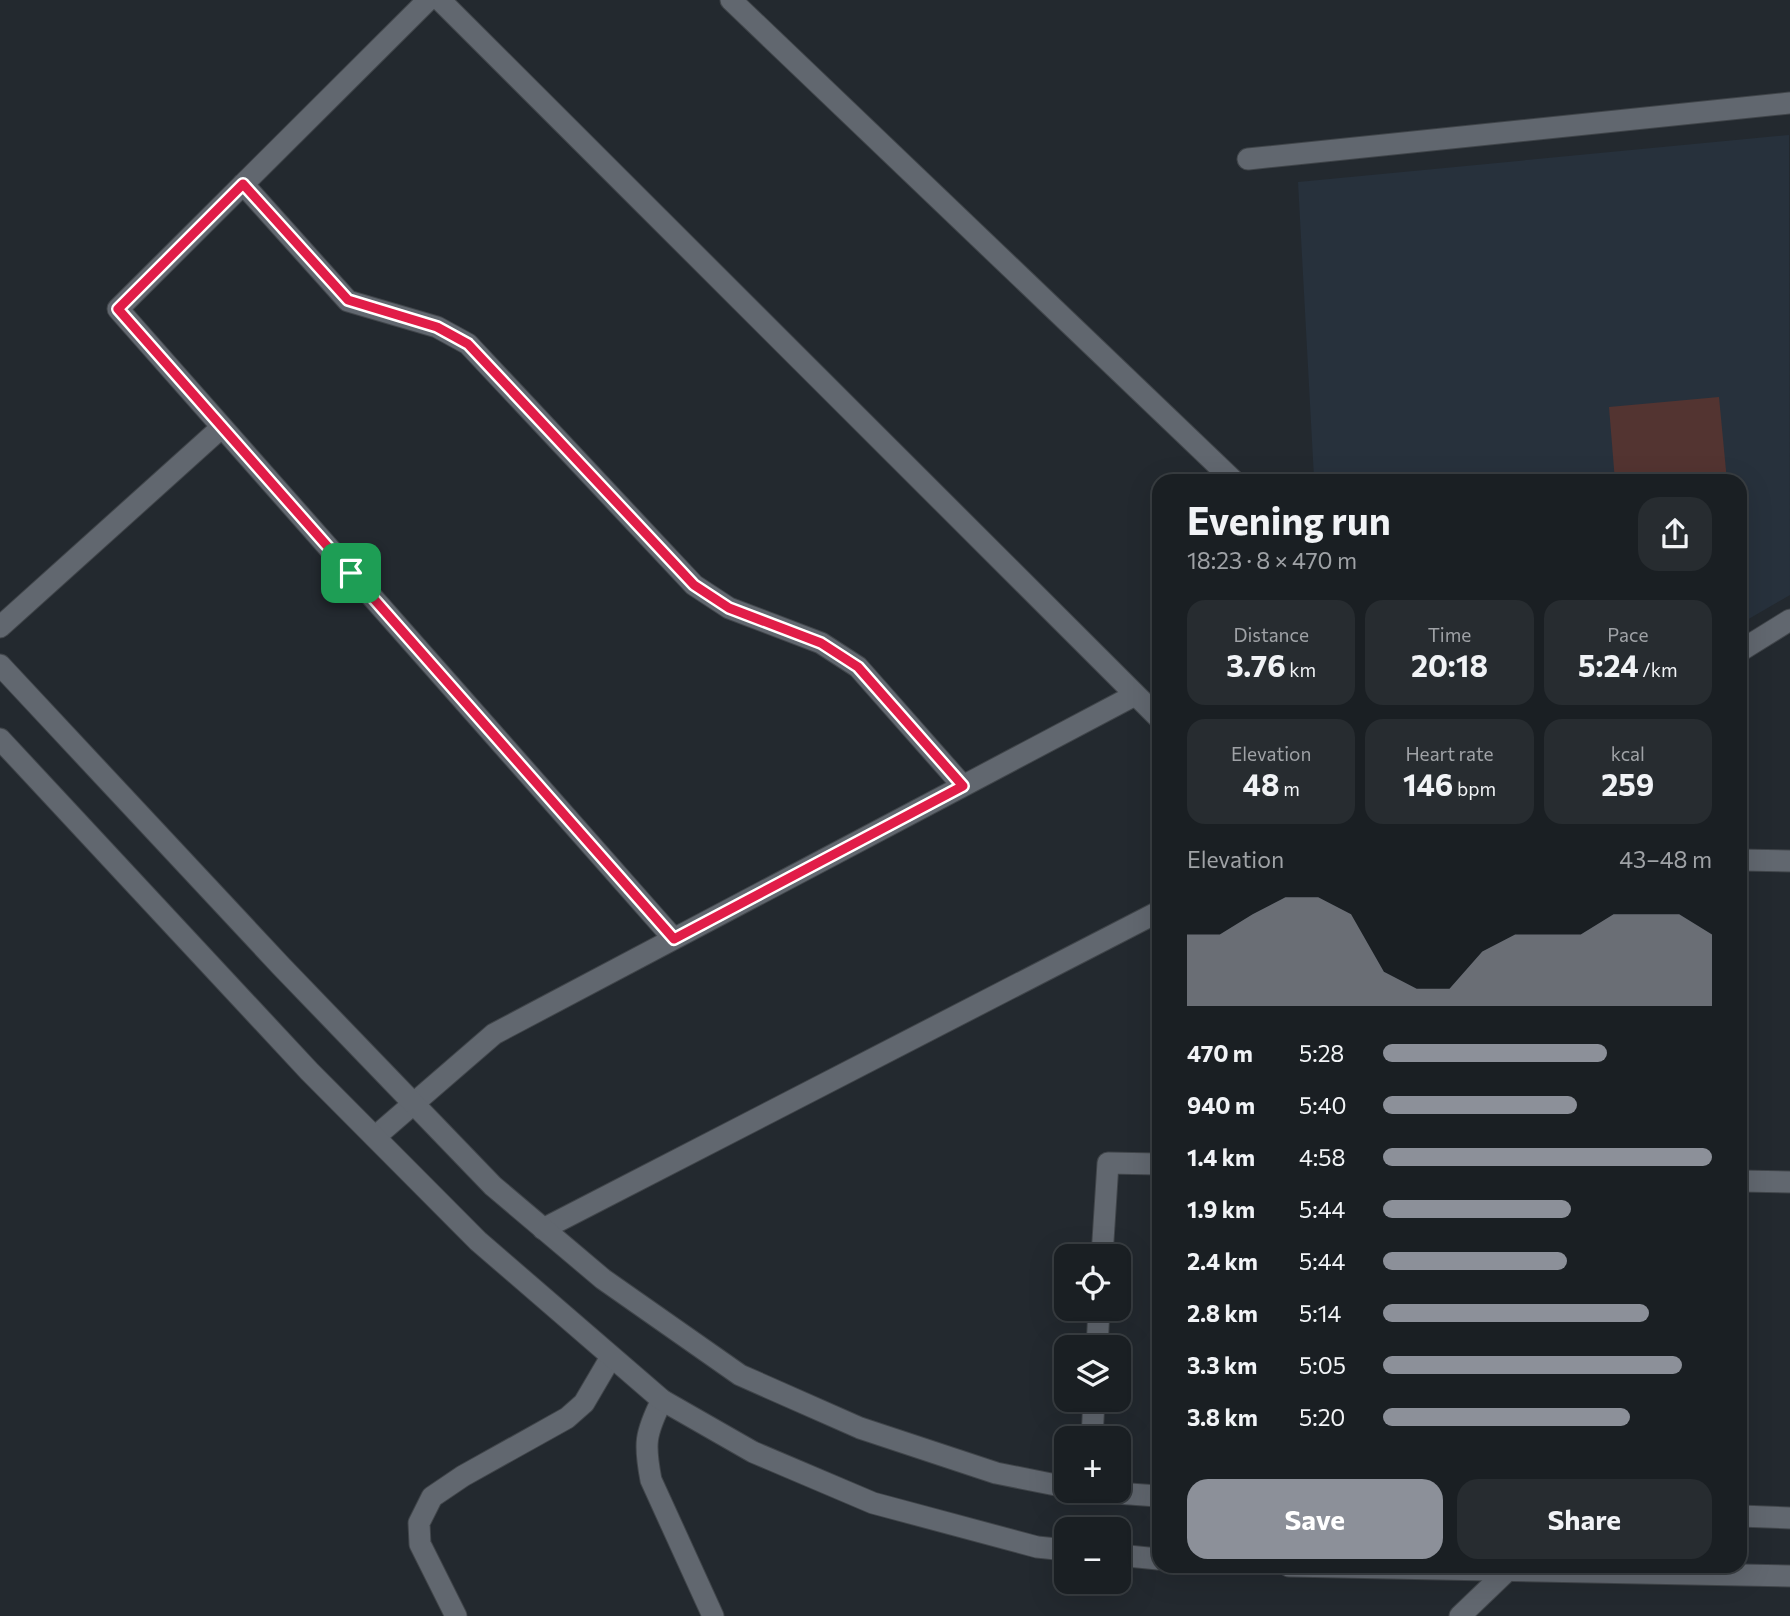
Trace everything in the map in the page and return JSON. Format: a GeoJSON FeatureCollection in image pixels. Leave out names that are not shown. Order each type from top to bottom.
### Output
{"type":"FeatureCollection","features":[{"type":"Feature","properties":{"kind":"street"},"geometry":{"type":"LineString","coordinates":[[428,0],[118,309],[674,939]]}},
{"type":"Feature","properties":{"kind":"street"},"geometry":{"type":"LineString","coordinates":[[440,0],[1152,711]]}},
{"type":"Feature","properties":{"kind":"street"},"geometry":{"type":"LineString","coordinates":[[732,0],[1227,474]]}},
{"type":"Feature","properties":{"kind":"street"},"geometry":{"type":"LineString","coordinates":[[1248,159],[1790,103]]}},
{"type":"Feature","properties":{"kind":"street"},"geometry":{"type":"LineString","coordinates":[[243,184],[348,300],[437,327],[468,344],[694,585],[729,608],[821,643],[858,667],[963,786]]}},
{"type":"Feature","properties":{"kind":"street"},"geometry":{"type":"LineString","coordinates":[[0,627],[222,427]]}},
{"type":"Feature","properties":{"kind":"street"},"geometry":{"type":"LineString","coordinates":[[1747,646],[1790,620]]}},
{"type":"Feature","properties":{"kind":"street"},"geometry":{"type":"LineString","coordinates":[[0,665],[272,956],[493,1186],[603,1279],[740,1375],[860,1428],[996,1473],[1054,1485]]}},
{"type":"Feature","properties":{"kind":"street"},"geometry":{"type":"LineString","coordinates":[[375,1137],[494,1034],[1135,695]]}},
{"type":"Feature","properties":{"kind":"street"},"geometry":{"type":"LineString","coordinates":[[0,739],[309,1071],[478,1241],[662,1400],[752,1452],[873,1503],[1037,1547],[1054,1549]]}},
{"type":"Feature","properties":{"kind":"street"},"geometry":{"type":"LineString","coordinates":[[1747,860],[1790,861]]}},
{"type":"Feature","properties":{"kind":"street"},"geometry":{"type":"LineString","coordinates":[[543,1229],[1152,915]]}},
{"type":"Feature","properties":{"kind":"street"},"geometry":{"type":"LineString","coordinates":[[1103,1244],[1108,1163],[1152,1164]]}},
{"type":"Feature","properties":{"kind":"street"},"geometry":{"type":"LineString","coordinates":[[1747,1181],[1790,1182]]}},
{"type":"Feature","properties":{"kind":"street"},"geometry":{"type":"LineString","coordinates":[[456,1616],[421,1544],[419,1523],[432,1497],[487,1462],[567,1418],[584,1402],[611,1357]]}},
{"type":"Feature","properties":{"kind":"street"},"geometry":{"type":"LineString","coordinates":[[662,1400],[648,1428],[646,1457],[651,1480],[713,1616]]}},
{"type":"Feature","properties":{"kind":"street"},"geometry":{"type":"LineString","coordinates":[[1131,1494],[1152,1496]]}},
{"type":"Feature","properties":{"kind":"street"},"geometry":{"type":"LineString","coordinates":[[1747,1516],[1790,1518]]}},
{"type":"Feature","properties":{"kind":"street"},"geometry":{"type":"LineString","coordinates":[[1131,1556],[1152,1558]]}},
{"type":"Feature","properties":{"kind":"street"},"geometry":{"type":"LineString","coordinates":[[1461,1616],[1505,1573]]}},
{"type":"Feature","properties":{"kind":"street"},"geometry":{"type":"LineString","coordinates":[[1649,1573],[1790,1576]]}},
{"type":"Feature","properties":{"kind":"shaded area"},"geometry":{"type":"Polygon","coordinates":[[[1789,135],[1790,595],[1747,620],[1747,474],[1314,474],[1298,182],[1789,135]]]}},
{"type":"Feature","properties":{"kind":"shaded area"},"geometry":{"type":"Polygon","coordinates":[[[1719,397],[1726,474],[1614,474],[1609,407],[1719,397]]]}},
{"type":"Feature","properties":{"kind":"route"},"geometry":{"type":"LineString","coordinates":[[243,184],[348,300],[437,327],[468,344],[694,585],[729,608],[821,643],[858,667],[963,786],[674,939],[351,573],[118,309],[243,184]]}}]}
